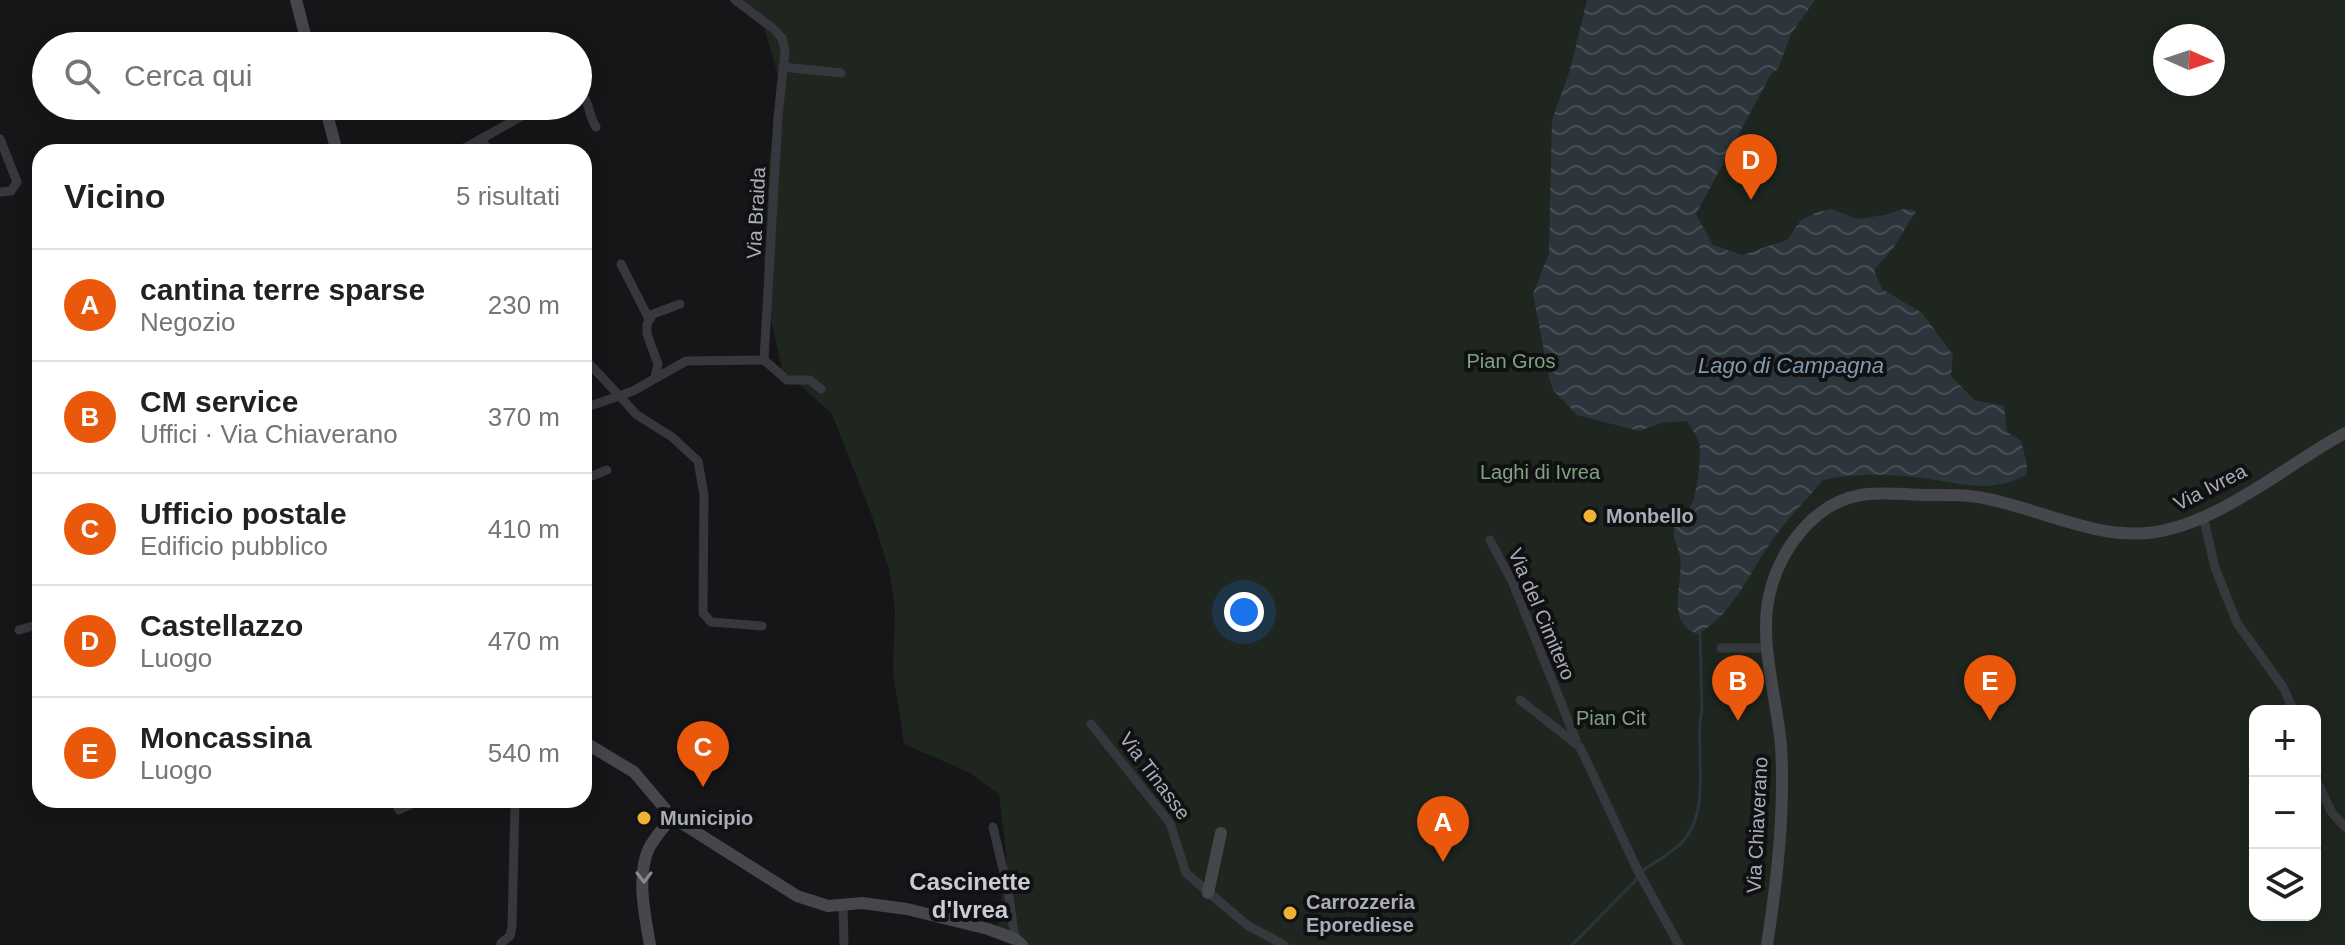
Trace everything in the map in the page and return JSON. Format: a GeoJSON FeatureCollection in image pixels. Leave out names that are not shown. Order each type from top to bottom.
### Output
{"type":"FeatureCollection","features":[{"type":"Feature","properties":{"kind":"street"},"geometry":{"type":"LineString","coordinates":[[296,0],[304,32]]}},
{"type":"Feature","properties":{"kind":"street","name":"Via Braida"},"geometry":{"type":"LineString","coordinates":[[735,0],[774,29],[782,38],[785,51],[778,117],[764,360]]}},
{"type":"Feature","properties":{"kind":"street"},"geometry":{"type":"LineString","coordinates":[[783,67],[841,73]]}},
{"type":"Feature","properties":{"kind":"street"},"geometry":{"type":"LineString","coordinates":[[329,120],[335,144]]}},
{"type":"Feature","properties":{"kind":"street"},"geometry":{"type":"LineString","coordinates":[[472,144],[515,120]]}},
{"type":"Feature","properties":{"kind":"street"},"geometry":{"type":"LineString","coordinates":[[591,120],[596,127]]}},
{"type":"Feature","properties":{"kind":"street"},"geometry":{"type":"LineString","coordinates":[[0,139],[17,182],[11,191],[0,192]]}},
{"type":"Feature","properties":{"kind":"street"},"geometry":{"type":"LineString","coordinates":[[481,139],[484,144]]}},
{"type":"Feature","properties":{"kind":"street"},"geometry":{"type":"LineString","coordinates":[[621,264],[649,319]]}},
{"type":"Feature","properties":{"kind":"street"},"geometry":{"type":"LineString","coordinates":[[655,377],[658,364],[647,334],[649,319],[653,314],[680,304]]}},
{"type":"Feature","properties":{"kind":"street"},"geometry":{"type":"LineString","coordinates":[[592,405],[619,393],[633,391],[686,361],[764,360],[787,380],[810,380],[821,389]]}},
{"type":"Feature","properties":{"kind":"street"},"geometry":{"type":"LineString","coordinates":[[592,366],[637,415],[672,437],[698,461],[704,495],[703,613],[711,622],[762,626]]}},
{"type":"Feature","properties":{"kind":"street","name":"Via Ivrea"},"geometry":{"type":"LineString","coordinates":[[1988,499],[2062,519],[2134,533],[2160,531],[2203,516],[2345,433]]}},
{"type":"Feature","properties":{"kind":"street"},"geometry":{"type":"LineString","coordinates":[[592,476],[607,470]]}},
{"type":"Feature","properties":{"kind":"street","name":"Via Chiaverano"},"geometry":{"type":"LineString","coordinates":[[1767,945],[1773,915],[1781,779],[1781,745],[1768,648],[1768,601],[1782,561],[1808,523],[1834,503],[1861,495],[1884,494],[1988,499]]}},
{"type":"Feature","properties":{"kind":"street"},"geometry":{"type":"LineString","coordinates":[[2203,516],[2215,568],[2237,623],[2283,687],[2291,705]]}},
{"type":"Feature","properties":{"kind":"street","name":"Via del Cimitero"},"geometry":{"type":"LineString","coordinates":[[1490,540],[1513,583],[1580,747],[1638,871],[1679,945]]}},
{"type":"Feature","properties":{"kind":"street"},"geometry":{"type":"LineString","coordinates":[[19,630],[32,626]]}},
{"type":"Feature","properties":{"kind":"street"},"geometry":{"type":"LineString","coordinates":[[1721,648],[1768,648]]}},
{"type":"Feature","properties":{"kind":"street"},"geometry":{"type":"LineString","coordinates":[[1520,700],[1580,747]]}},
{"type":"Feature","properties":{"kind":"street","name":"Via Tinasse"},"geometry":{"type":"LineString","coordinates":[[1091,724],[1170,823],[1183,868],[1247,925],[1284,945]]}},
{"type":"Feature","properties":{"kind":"street"},"geometry":{"type":"LineString","coordinates":[[592,747],[634,772],[672,817],[783,889],[807,901],[828,906],[862,903],[907,909],[988,929],[1018,942]]}},
{"type":"Feature","properties":{"kind":"street"},"geometry":{"type":"LineString","coordinates":[[2321,790],[2332,813],[2345,827]]}},
{"type":"Feature","properties":{"kind":"street"},"geometry":{"type":"LineString","coordinates":[[501,943],[510,936],[512,927],[515,808]]}},
{"type":"Feature","properties":{"kind":"street"},"geometry":{"type":"LineString","coordinates":[[650,945],[644,862],[650,846],[672,817]]}},
{"type":"Feature","properties":{"kind":"street"},"geometry":{"type":"LineString","coordinates":[[993,827],[1018,942]]}},
{"type":"Feature","properties":{"kind":"street"},"geometry":{"type":"LineString","coordinates":[[1208,893],[1221,833]]}},
{"type":"Feature","properties":{"kind":"street"},"geometry":{"type":"LineString","coordinates":[[843,905],[844,945]]}},
{"type":"Feature","properties":{"kind":"green space","name":"Laghi di Ivrea"},"geometry":{"type":"Polygon","coordinates":[[[736,0],[2345,0],[2345,945],[1020,945],[996,932],[1007,862],[999,794],[968,772],[904,744],[893,672],[895,610],[889,569],[872,516],[832,414],[782,369],[767,302],[762,237],[766,182],[780,83],[764,27],[736,0]]]}},
{"type":"Feature","properties":{"kind":"water","name":"Lago di Campagna"},"geometry":{"type":"Polygon","coordinates":[[[1587,0],[1815,0],[1791,34],[1778,69],[1771,74],[1696,214],[1713,245],[1742,255],[1787,240],[1801,220],[1818,212],[1831,209],[1857,219],[1903,209],[1916,211],[1894,247],[1874,270],[1882,289],[1922,313],[1953,355],[1951,376],[1974,400],[2004,406],[2007,432],[2021,441],[2027,464],[2026,475],[1985,486],[1881,475],[1823,480],[1777,534],[1731,604],[1711,625],[1698,634],[1681,621],[1678,602],[1681,569],[1674,527],[1694,498],[1700,457],[1697,437],[1687,421],[1661,423],[1639,431],[1577,415],[1553,390],[1533,294],[1549,253],[1552,120],[1570,70],[1587,0]]]}},
{"type":"Feature","properties":{"kind":"waterway"},"geometry":{"type":"LineString","coordinates":[[1642,871],[1678,846],[1693,826],[1697,814],[1702,710],[1700,633]]}},
{"type":"Feature","properties":{"kind":"waterway"},"geometry":{"type":"LineString","coordinates":[[1572,945],[1638,878]]}},
{"type":"Feature","properties":{"kind":"place","name":"Castellazzo"},"geometry":{"type":"Point","coordinates":[1751,200]}},
{"type":"Feature","properties":{"kind":"place","name":"Monbello"},"geometry":{"type":"Point","coordinates":[1590,516]}},
{"type":"Feature","properties":{"kind":"place","name":"CM service"},"geometry":{"type":"Point","coordinates":[1738,721]}},
{"type":"Feature","properties":{"kind":"place","name":"Moncassina"},"geometry":{"type":"Point","coordinates":[1990,721]}},
{"type":"Feature","properties":{"kind":"place","name":"Ufficio postale"},"geometry":{"type":"Point","coordinates":[703,787]}},
{"type":"Feature","properties":{"kind":"place","name":"Municipio"},"geometry":{"type":"Point","coordinates":[644,818]}},
{"type":"Feature","properties":{"kind":"place","name":"cantina terre sparse"},"geometry":{"type":"Point","coordinates":[1443,862]}},
{"type":"Feature","properties":{"kind":"place","name":"Carrozzeria Eporediese"},"geometry":{"type":"Point","coordinates":[1290,913]}},
{"type":"Feature","properties":{"kind":"district","name":"Cascinette d'Ivrea"},"geometry":{"type":"Point","coordinates":[970,895]}},
{"type":"Feature","properties":{"kind":"park label","name":"Pian Gros"},"geometry":{"type":"Point","coordinates":[1511,361]}},
{"type":"Feature","properties":{"kind":"park label","name":"Pian Cit"},"geometry":{"type":"Point","coordinates":[1611,718]}}]}
